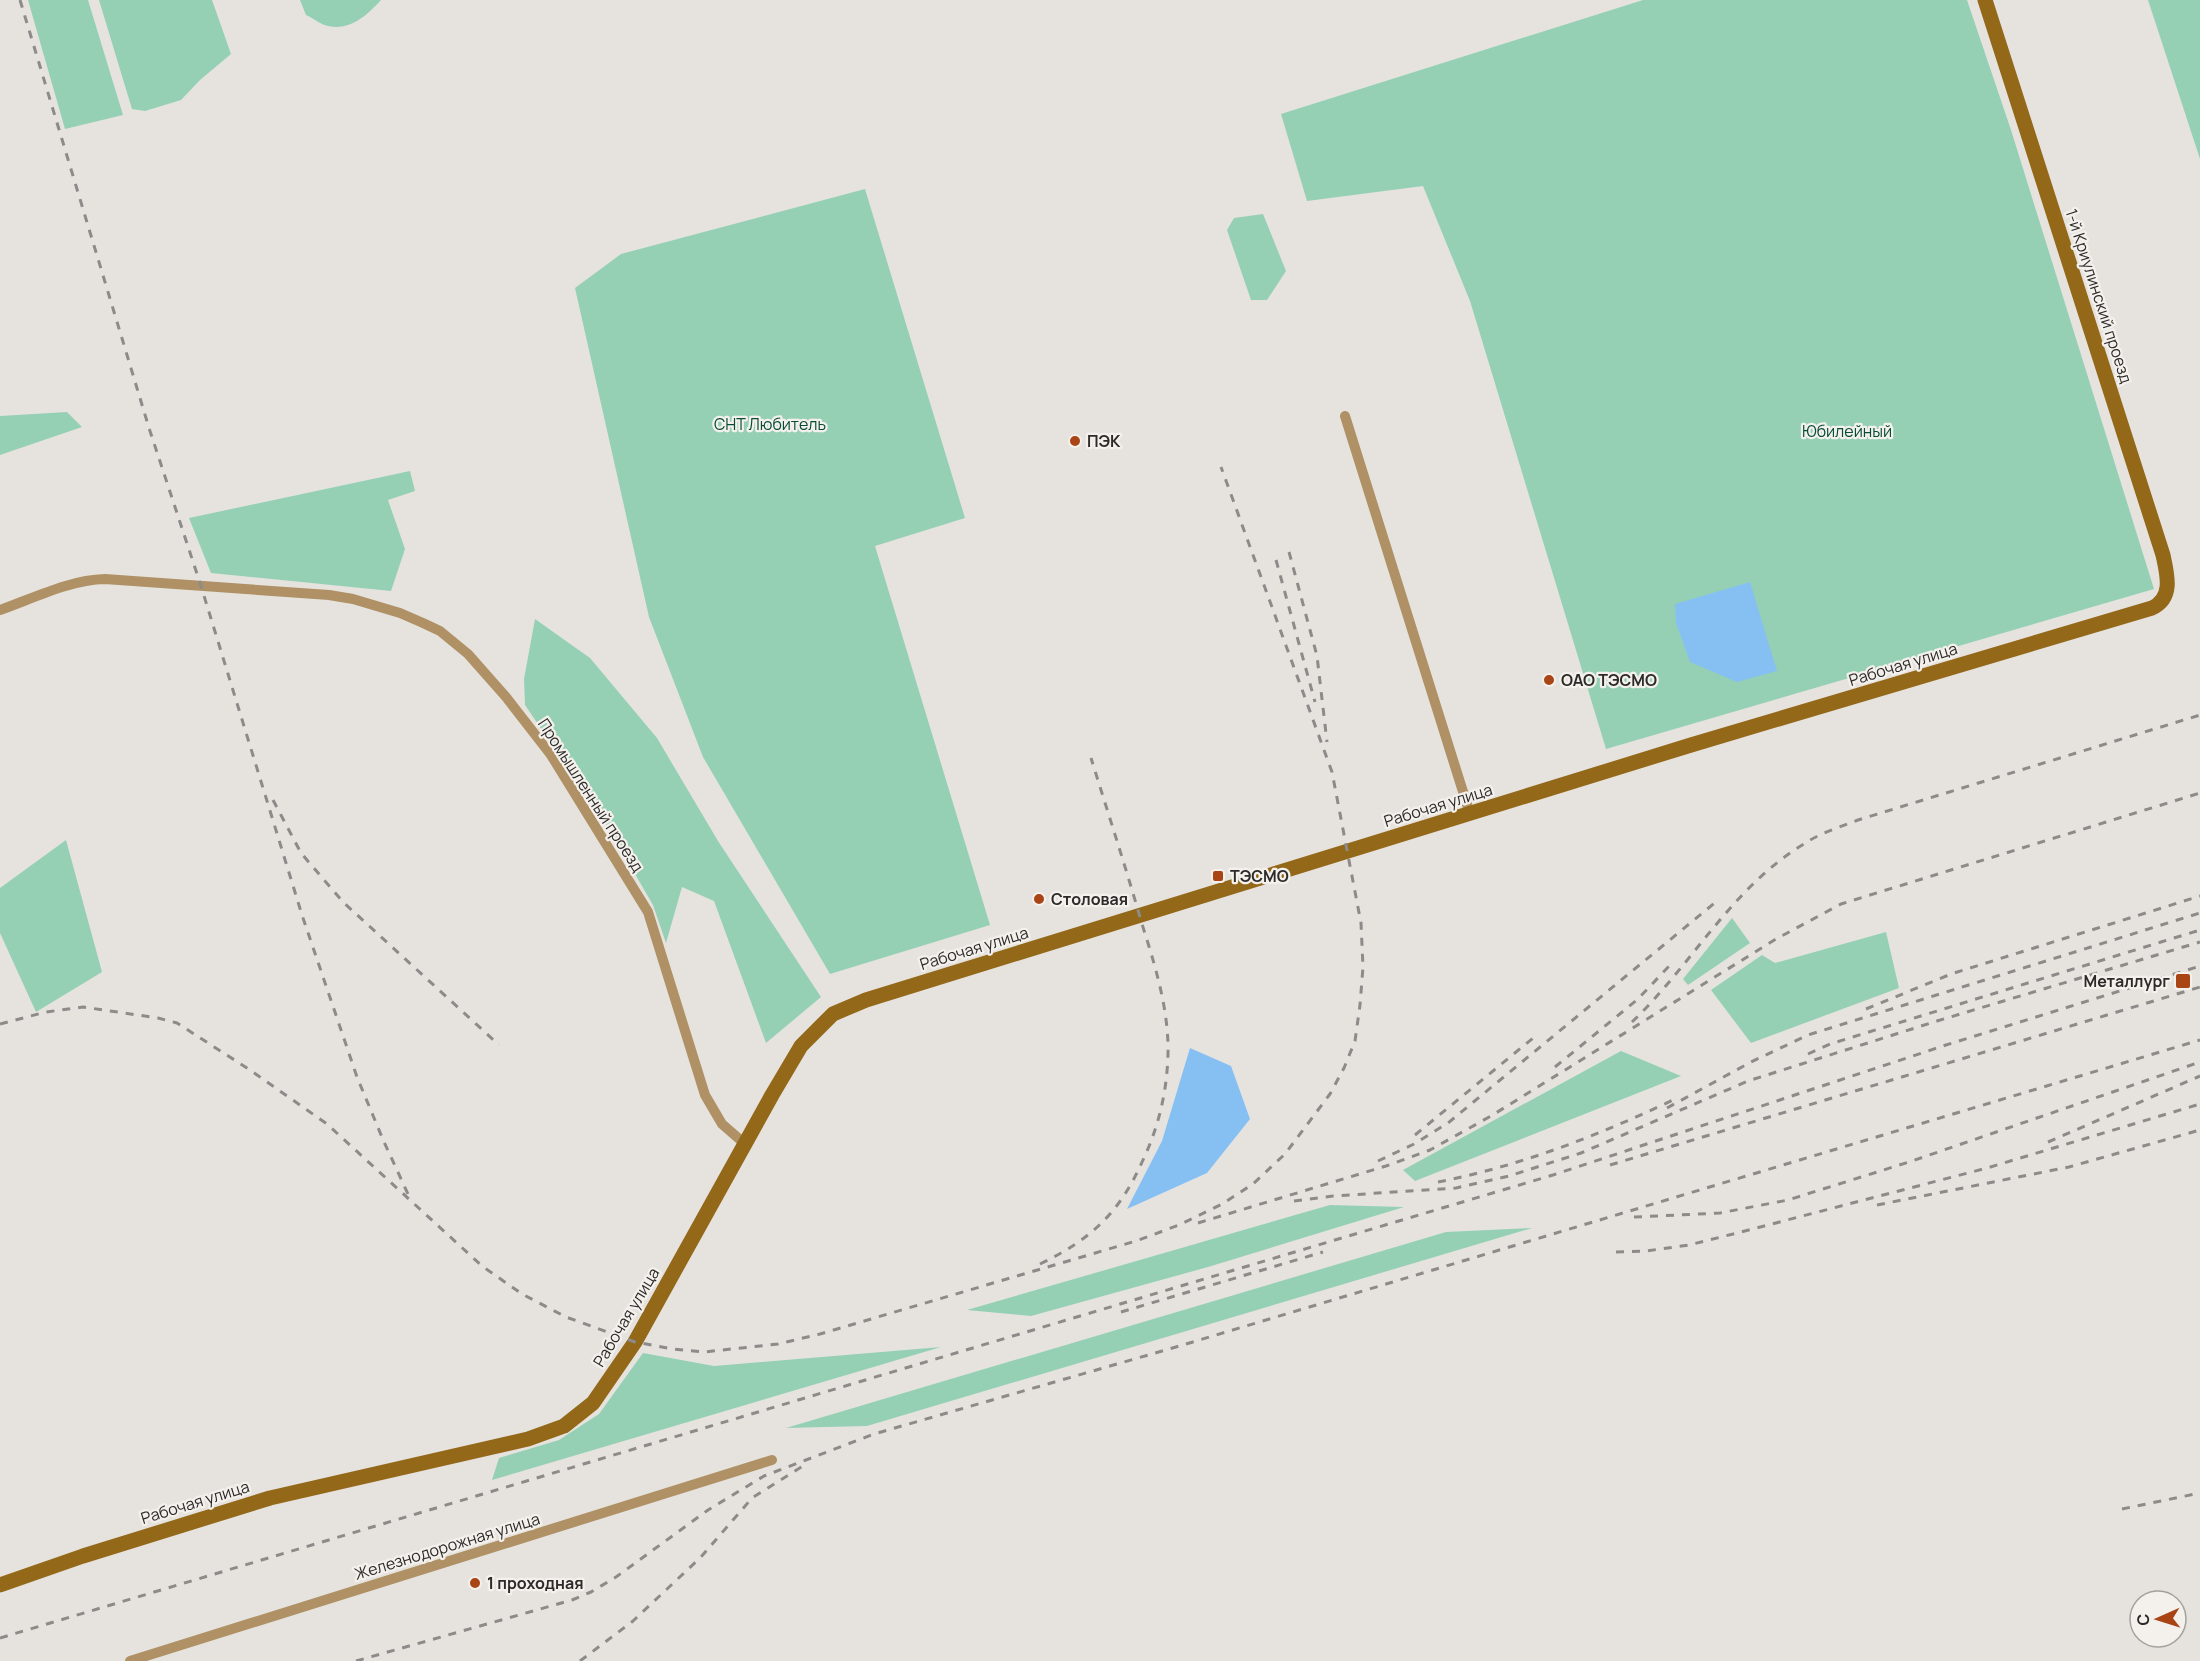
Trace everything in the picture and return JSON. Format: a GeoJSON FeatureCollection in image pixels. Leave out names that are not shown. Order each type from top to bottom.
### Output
{"type":"FeatureCollection","features":[{"type":"Feature","properties":{"kind":"street","name":"1-й Криулинский проезд"},"geometry":{"type":"LineString","coordinates":[[1985,0],[2163,555],[2168,578],[2166,593],[2161,604]]}},
{"type":"Feature","properties":{"kind":"street"},"geometry":{"type":"LineString","coordinates":[[1345,416],[1470,814]]}},
{"type":"Feature","properties":{"kind":"street","name":"Промышленный проезд"},"geometry":{"type":"LineString","coordinates":[[0,610],[89,579],[105,579],[329,595],[400,613],[440,631],[468,654],[506,697],[551,755],[648,912],[705,1095],[722,1124],[745,1144]]}},
{"type":"Feature","properties":{"kind":"street","name":"Рабочая улица"},"geometry":{"type":"LineString","coordinates":[[0,1585],[83,1556],[270,1498],[528,1439],[564,1426],[593,1403],[635,1342],[801,1046],[833,1014],[866,1000],[1691,745],[2141,612],[2161,604]]}},
{"type":"Feature","properties":{"kind":"street","name":"Железнодорожная улица"},"geometry":{"type":"LineString","coordinates":[[130,1661],[772,1460]]}},
{"type":"Feature","properties":{"kind":"green space"},"geometry":{"type":"Polygon","coordinates":[[[28,0],[88,0],[123,115],[65,129],[28,0]]]}},
{"type":"Feature","properties":{"kind":"green space"},"geometry":{"type":"Polygon","coordinates":[[[99,0],[212,0],[231,54],[200,80],[181,100],[145,111],[132,109],[99,0]]]}},
{"type":"Feature","properties":{"kind":"green space"},"geometry":{"type":"Polygon","coordinates":[[[300,0],[381,0],[358,20],[336,27],[325,25],[306,15],[300,0]]]}},
{"type":"Feature","properties":{"kind":"green space","name":"Юбилейный"},"geometry":{"type":"Polygon","coordinates":[[[1643,0],[1967,0],[2011,130],[2154,589],[1606,749],[1470,301],[1423,186],[1307,201],[1281,114],[1643,0]]]}},
{"type":"Feature","properties":{"kind":"green space"},"geometry":{"type":"Polygon","coordinates":[[[2148,0],[2200,0],[2200,159],[2148,0]]]}},
{"type":"Feature","properties":{"kind":"green space","name":"СНТ Любитель"},"geometry":{"type":"Polygon","coordinates":[[[865,189],[965,518],[875,546],[990,925],[830,974],[703,757],[649,617],[575,288],[621,254],[865,189]]]}},
{"type":"Feature","properties":{"kind":"green space"},"geometry":{"type":"Polygon","coordinates":[[[1263,214],[1286,271],[1267,300],[1251,300],[1227,230],[1234,218],[1263,214]]]}},
{"type":"Feature","properties":{"kind":"green space"},"geometry":{"type":"Polygon","coordinates":[[[67,412],[82,427],[0,455],[0,416],[67,412]]]}},
{"type":"Feature","properties":{"kind":"green space"},"geometry":{"type":"Polygon","coordinates":[[[410,471],[415,491],[388,500],[405,549],[391,591],[211,573],[189,518],[410,471]]]}},
{"type":"Feature","properties":{"kind":"green space"},"geometry":{"type":"Polygon","coordinates":[[[535,619],[590,658],[657,738],[718,841],[821,997],[766,1043],[714,901],[682,887],[666,943],[653,905],[607,826],[525,705],[524,679],[535,619]]]}},
{"type":"Feature","properties":{"kind":"green space"},"geometry":{"type":"Polygon","coordinates":[[[66,840],[102,972],[36,1012],[0,933],[0,888],[66,840]]]}},
{"type":"Feature","properties":{"kind":"green space"},"geometry":{"type":"Polygon","coordinates":[[[1732,918],[1750,943],[1688,985],[1683,979],[1732,918]]]}},
{"type":"Feature","properties":{"kind":"green space"},"geometry":{"type":"Polygon","coordinates":[[[1886,932],[1899,988],[1751,1043],[1711,990],[1762,955],[1775,963],[1886,932]]]}},
{"type":"Feature","properties":{"kind":"green space"},"geometry":{"type":"Polygon","coordinates":[[[1621,1051],[1681,1076],[1415,1181],[1403,1170],[1621,1051]]]}},
{"type":"Feature","properties":{"kind":"green space"},"geometry":{"type":"Polygon","coordinates":[[[1330,1205],[1404,1207],[1208,1267],[1031,1316],[967,1310],[1330,1205]]]}},
{"type":"Feature","properties":{"kind":"green space"},"geometry":{"type":"Polygon","coordinates":[[[1532,1228],[867,1426],[786,1428],[1446,1232],[1532,1228]]]}},
{"type":"Feature","properties":{"kind":"green space"},"geometry":{"type":"Polygon","coordinates":[[[941,1347],[492,1480],[499,1458],[559,1440],[599,1414],[643,1353],[714,1366],[941,1347]]]}},
{"type":"Feature","properties":{"kind":"water"},"geometry":{"type":"Polygon","coordinates":[[[1750,582],[1777,671],[1737,682],[1690,662],[1676,623],[1675,604],[1750,582]]]}},
{"type":"Feature","properties":{"kind":"water"},"geometry":{"type":"Polygon","coordinates":[[[1190,1048],[1231,1066],[1250,1119],[1207,1173],[1127,1209],[1162,1141],[1190,1048]]]}},
{"type":"Feature","properties":{"kind":"railway"},"geometry":{"type":"LineString","coordinates":[[20,0],[149,428],[201,586],[302,915],[357,1077],[408,1194]]}},
{"type":"Feature","properties":{"kind":"railway"},"geometry":{"type":"LineString","coordinates":[[0,1024],[46,1012],[83,1007],[177,1023],[327,1124],[482,1266],[522,1294],[566,1317],[635,1342],[673,1349],[704,1352],[778,1344],[820,1334],[1136,1241],[1179,1225],[1222,1204],[1253,1184],[1285,1154],[1330,1094],[1355,1041],[1363,967],[1361,923],[1332,772],[1221,467]]}},
{"type":"Feature","properties":{"kind":"railway"},"geometry":{"type":"LineString","coordinates":[[1289,552],[1317,656],[1327,742]]}},
{"type":"Feature","properties":{"kind":"railway"},"geometry":{"type":"LineString","coordinates":[[1276,560],[1315,702]]}},
{"type":"Feature","properties":{"kind":"railway"},"geometry":{"type":"LineString","coordinates":[[1632,1022],[1674,977],[1733,904],[1778,862],[1804,844],[1830,830],[1858,820],[2200,715]]}},
{"type":"Feature","properties":{"kind":"railway"},"geometry":{"type":"LineString","coordinates":[[1040,1264],[1075,1245],[1089,1234],[1125,1195],[1154,1134],[1164,1095],[1167,1068],[1166,1021],[1152,955],[1091,758]]}},
{"type":"Feature","properties":{"kind":"railway"},"geometry":{"type":"LineString","coordinates":[[1198,1223],[1386,1166],[1430,1150],[1491,1116],[1776,939],[1841,904],[2200,793]]}},
{"type":"Feature","properties":{"kind":"railway"},"geometry":{"type":"LineString","coordinates":[[273,800],[301,853],[343,902],[499,1045]]}},
{"type":"Feature","properties":{"kind":"railway"},"geometry":{"type":"LineString","coordinates":[[1866,1009],[1951,974],[2200,896]]}},
{"type":"Feature","properties":{"kind":"railway"},"geometry":{"type":"LineString","coordinates":[[1378,1161],[1414,1144],[1448,1123],[1717,901]]}},
{"type":"Feature","properties":{"kind":"railway"},"geometry":{"type":"LineString","coordinates":[[1667,1108],[1751,1062],[1808,1035],[2200,913]]}},
{"type":"Feature","properties":{"kind":"railway"},"geometry":{"type":"LineString","coordinates":[[1808,1054],[1830,1044],[2200,930]]}},
{"type":"Feature","properties":{"kind":"railway"},"geometry":{"type":"LineString","coordinates":[[1294,1201],[1333,1196],[1456,1188],[1509,1176],[1581,1153],[1748,1081],[2200,942]]}},
{"type":"Feature","properties":{"kind":"railway"},"geometry":{"type":"LineString","coordinates":[[1555,1067],[1638,999],[1671,964]]}},
{"type":"Feature","properties":{"kind":"railway"},"geometry":{"type":"LineString","coordinates":[[0,1638],[1553,1175],[1946,1045],[2200,966]]}},
{"type":"Feature","properties":{"kind":"railway"},"geometry":{"type":"LineString","coordinates":[[1610,1165],[2200,987]]}},
{"type":"Feature","properties":{"kind":"railway"},"geometry":{"type":"LineString","coordinates":[[1415,1135],[1538,1034]]}},
{"type":"Feature","properties":{"kind":"railway"},"geometry":{"type":"LineString","coordinates":[[356,1661],[572,1600],[591,1592],[616,1577],[708,1510],[764,1476],[874,1434],[1176,1347],[2200,1040]]}},
{"type":"Feature","properties":{"kind":"railway"},"geometry":{"type":"LineString","coordinates":[[1634,1217],[1720,1213],[1788,1200],[1909,1162],[2200,1062]]}},
{"type":"Feature","properties":{"kind":"railway"},"geometry":{"type":"LineString","coordinates":[[2048,1142],[2200,1076]]}},
{"type":"Feature","properties":{"kind":"railway"},"geometry":{"type":"LineString","coordinates":[[1438,1182],[1528,1159],[1616,1126],[1673,1100]]}},
{"type":"Feature","properties":{"kind":"railway"},"geometry":{"type":"LineString","coordinates":[[1616,1252],[1646,1251],[1689,1245],[1741,1232],[1987,1168],[2200,1104]]}},
{"type":"Feature","properties":{"kind":"railway"},"geometry":{"type":"LineString","coordinates":[[1877,1205],[2069,1167],[2200,1130]]}},
{"type":"Feature","properties":{"kind":"railway"},"geometry":{"type":"LineString","coordinates":[[1121,1312],[1323,1252]]}},
{"type":"Feature","properties":{"kind":"railway"},"geometry":{"type":"LineString","coordinates":[[580,1661],[633,1621],[701,1557],[752,1498],[803,1466]]}},
{"type":"Feature","properties":{"kind":"railway"},"geometry":{"type":"LineString","coordinates":[[2122,1509],[2200,1493]]}},
{"type":"Feature","properties":{"kind":"place","name":"ПЭК"},"geometry":{"type":"Point","coordinates":[1075,441]}},
{"type":"Feature","properties":{"kind":"place","name":"ОАО ТЭСМО"},"geometry":{"type":"Point","coordinates":[1549,680]}},
{"type":"Feature","properties":{"kind":"place","name":"ТЭСМО"},"geometry":{"type":"Point","coordinates":[1218,876]}},
{"type":"Feature","properties":{"kind":"place","name":"Столовая"},"geometry":{"type":"Point","coordinates":[1039,899]}},
{"type":"Feature","properties":{"kind":"place","name":"Металлург"},"geometry":{"type":"Point","coordinates":[2183,981]}},
{"type":"Feature","properties":{"kind":"place","name":"1 проходная"},"geometry":{"type":"Point","coordinates":[475,1583]}}]}
